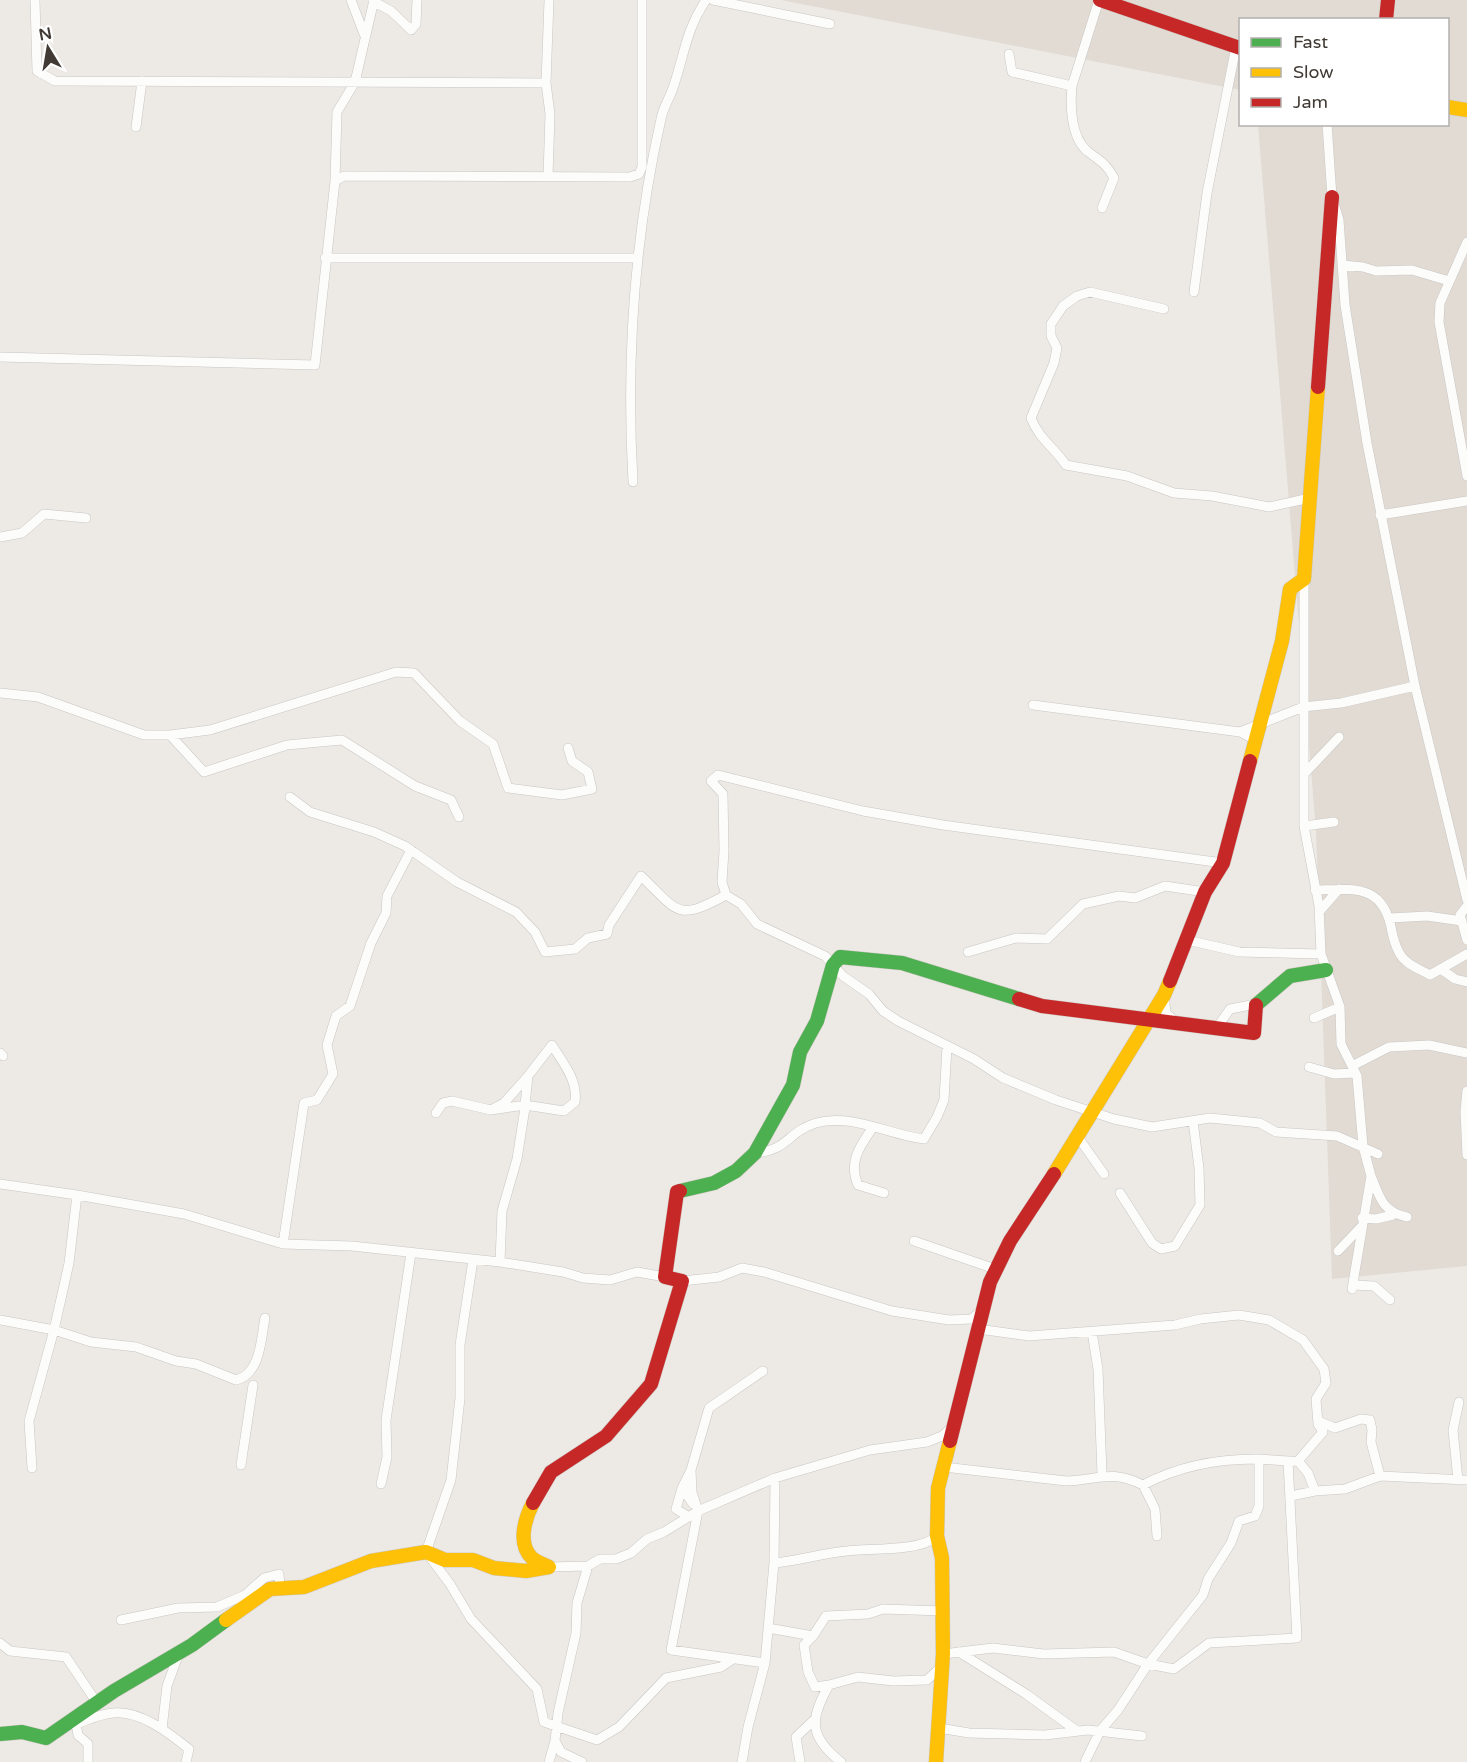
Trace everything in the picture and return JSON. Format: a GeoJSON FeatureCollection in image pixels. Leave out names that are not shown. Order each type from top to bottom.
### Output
{"type":"FeatureCollection","features":[{"type":"Feature","properties":{"kind":"street"},"geometry":{"type":"LineString","coordinates":[[35,0],[37,71],[55,81],[546,83]]}},
{"type":"Feature","properties":{"kind":"street"},"geometry":{"type":"LineString","coordinates":[[351,0],[364,34]]}},
{"type":"Feature","properties":{"kind":"street"},"geometry":{"type":"LineString","coordinates":[[0,357],[315,365],[335,181],[338,112],[355,82],[373,1],[391,11],[411,30],[416,24],[417,0]]}},
{"type":"Feature","properties":{"kind":"street"},"geometry":{"type":"LineString","coordinates":[[548,176],[550,114],[546,83],[549,0]]}},
{"type":"Feature","properties":{"kind":"street"},"geometry":{"type":"LineString","coordinates":[[335,181],[344,176],[630,177],[639,174],[642,167],[642,0]]}},
{"type":"Feature","properties":{"kind":"street"},"geometry":{"type":"LineString","coordinates":[[633,482],[629,408],[641,213],[661,116],[674,87],[691,22],[706,0]]}},
{"type":"Feature","properties":{"kind":"street"},"geometry":{"type":"LineString","coordinates":[[713,0],[733,2],[830,24]]}},
{"type":"Feature","properties":{"kind":"street"},"geometry":{"type":"LineString","coordinates":[[1386,18],[1388,0]]}},
{"type":"Feature","properties":{"kind":"street"},"geometry":{"type":"LineString","coordinates":[[1102,208],[1114,178],[1108,166],[1086,150],[1079,141],[1070,102],[1072,86],[1106,1],[1238,48],[1208,183],[1194,292]]}},
{"type":"Feature","properties":{"kind":"street"},"geometry":{"type":"LineString","coordinates":[[1009,54],[1012,72],[1072,86]]}},
{"type":"Feature","properties":{"kind":"street"},"geometry":{"type":"LineString","coordinates":[[136,128],[142,81]]}},
{"type":"Feature","properties":{"kind":"street"},"geometry":{"type":"LineString","coordinates":[[1449,107],[1467,110]]}},
{"type":"Feature","properties":{"kind":"street"},"geometry":{"type":"LineString","coordinates":[[1327,126],[1332,197],[1304,579],[1304,826],[1319,912],[1320,954],[1340,1007],[1341,1044],[1354,1070],[1363,1146],[1371,1176],[1384,1206],[1393,1215]]}},
{"type":"Feature","properties":{"kind":"street"},"geometry":{"type":"LineString","coordinates":[[1332,197],[1340,219],[1345,305],[1380,515],[1414,686],[1467,900]]}},
{"type":"Feature","properties":{"kind":"street"},"geometry":{"type":"LineString","coordinates":[[1467,242],[1440,303],[1439,322],[1467,476]]}},
{"type":"Feature","properties":{"kind":"street"},"geometry":{"type":"LineString","coordinates":[[325,258],[638,258]]}},
{"type":"Feature","properties":{"kind":"street"},"geometry":{"type":"LineString","coordinates":[[1342,265],[1376,271],[1412,270],[1449,281]]}},
{"type":"Feature","properties":{"kind":"street"},"geometry":{"type":"LineString","coordinates":[[1164,309],[1090,292],[1077,296],[1055,314],[1051,336],[1057,348],[1054,363],[1031,418],[1043,442],[1056,451],[1066,465],[1127,476],[1174,493],[1212,496],[1269,507],[1310,498]]}},
{"type":"Feature","properties":{"kind":"street"},"geometry":{"type":"LineString","coordinates":[[1380,515],[1467,501]]}},
{"type":"Feature","properties":{"kind":"street"},"geometry":{"type":"LineString","coordinates":[[0,537],[22,533],[44,514],[86,518]]}},
{"type":"Feature","properties":{"kind":"street"},"geometry":{"type":"LineString","coordinates":[[936,1762],[943,1660],[942,1558],[937,1536],[938,1488],[978,1329],[980,1312],[995,1269],[1010,1241],[1078,1137],[1164,995],[1205,892],[1223,863],[1282,641],[1290,589],[1304,579]]}},
{"type":"Feature","properties":{"kind":"street"},"geometry":{"type":"LineString","coordinates":[[0,693],[38,697],[144,735],[170,735],[210,730],[396,672],[414,672],[460,721],[493,744],[508,788],[562,795],[592,789],[588,772],[572,762],[568,748]]}},
{"type":"Feature","properties":{"kind":"street"},"geometry":{"type":"LineString","coordinates":[[1240,732],[1303,707],[1341,703],[1414,686]]}},
{"type":"Feature","properties":{"kind":"street"},"geometry":{"type":"LineString","coordinates":[[1033,705],[1240,732],[1256,740]]}},
{"type":"Feature","properties":{"kind":"street"},"geometry":{"type":"LineString","coordinates":[[170,735],[204,772],[287,745],[342,740],[415,786],[451,800],[459,817]]}},
{"type":"Feature","properties":{"kind":"street"},"geometry":{"type":"LineString","coordinates":[[1304,774],[1339,737]]}},
{"type":"Feature","properties":{"kind":"street"},"geometry":{"type":"LineString","coordinates":[[1223,863],[943,825],[862,811],[718,775],[711,781],[723,794],[722,882],[726,895],[741,904],[757,924],[825,956],[843,976],[876,1000],[883,1011],[947,1047],[1031,1090],[1114,1119],[1152,1127],[1172,1122],[1210,1118],[1260,1123],[1276,1132],[1329,1135],[1363,1146],[1378,1154]]}},
{"type":"Feature","properties":{"kind":"street"},"geometry":{"type":"LineString","coordinates":[[290,797],[309,812],[374,832],[411,850],[456,882],[516,912],[535,932],[545,952],[575,949],[588,938],[607,934],[609,925],[641,876],[672,908],[682,913],[702,908],[726,895]]}},
{"type":"Feature","properties":{"kind":"street"},"geometry":{"type":"LineString","coordinates":[[1304,826],[1334,822]]}},
{"type":"Feature","properties":{"kind":"street"},"geometry":{"type":"LineString","coordinates":[[284,1244],[304,1103],[316,1100],[333,1074],[327,1045],[336,1016],[350,1006],[371,943],[386,913],[387,896],[411,850]]}},
{"type":"Feature","properties":{"kind":"street"},"geometry":{"type":"LineString","coordinates":[[968,952],[1016,938],[1047,939],[1083,904],[1119,896],[1135,898],[1165,886],[1205,892]]}},
{"type":"Feature","properties":{"kind":"street"},"geometry":{"type":"LineString","coordinates":[[1319,912],[1339,889]]}},
{"type":"Feature","properties":{"kind":"street"},"geometry":{"type":"LineString","coordinates":[[1315,890],[1357,889],[1377,897],[1389,911],[1394,942],[1405,961],[1430,975],[1467,954]]}},
{"type":"Feature","properties":{"kind":"street"},"geometry":{"type":"LineString","coordinates":[[1467,906],[1460,915],[1467,940]]}},
{"type":"Feature","properties":{"kind":"street"},"geometry":{"type":"LineString","coordinates":[[1390,918],[1427,916],[1462,921]]}},
{"type":"Feature","properties":{"kind":"street"},"geometry":{"type":"LineString","coordinates":[[1187,940],[1239,952],[1320,954]]}},
{"type":"Feature","properties":{"kind":"street"},"geometry":{"type":"LineString","coordinates":[[665,1277],[677,1192],[714,1183],[736,1171],[755,1153],[793,1085],[801,1052],[817,1021],[833,965],[840,957],[846,955],[886,960],[1024,1002],[1254,1034],[1256,1004]]}},
{"type":"Feature","properties":{"kind":"street"},"geometry":{"type":"LineString","coordinates":[[1442,969],[1455,979],[1467,982]]}},
{"type":"Feature","properties":{"kind":"street"},"geometry":{"type":"LineString","coordinates":[[1216,1029],[1230,1009],[1256,1004],[1290,976],[1326,970]]}},
{"type":"Feature","properties":{"kind":"street"},"geometry":{"type":"LineString","coordinates":[[1164,995],[1166,1012],[1179,1025]]}},
{"type":"Feature","properties":{"kind":"street"},"geometry":{"type":"LineString","coordinates":[[1314,1018],[1340,1007]]}},
{"type":"Feature","properties":{"kind":"street"},"geometry":{"type":"LineString","coordinates":[[436,1113],[443,1103],[452,1101],[491,1110],[525,1105],[564,1111],[575,1102],[576,1090],[552,1045],[504,1103],[491,1110]]}},
{"type":"Feature","properties":{"kind":"street"},"geometry":{"type":"LineString","coordinates":[[1309,1067],[1334,1074],[1354,1070],[1389,1047],[1429,1045],[1467,1053]]}},
{"type":"Feature","properties":{"kind":"street"},"geometry":{"type":"LineString","coordinates":[[755,1153],[776,1150],[794,1134],[817,1123],[861,1122],[873,1127],[924,1138],[944,1100],[947,1047]]}},
{"type":"Feature","properties":{"kind":"street"},"geometry":{"type":"LineString","coordinates":[[500,1262],[502,1211],[518,1159],[528,1076]]}},
{"type":"Feature","properties":{"kind":"street"},"geometry":{"type":"LineString","coordinates":[[1467,1093],[1467,1152]]}},
{"type":"Feature","properties":{"kind":"street"},"geometry":{"type":"LineString","coordinates":[[1120,1192],[1152,1243],[1161,1249],[1175,1246],[1200,1205],[1200,1168],[1193,1121]]}},
{"type":"Feature","properties":{"kind":"street"},"geometry":{"type":"LineString","coordinates":[[873,1127],[854,1160],[854,1174],[858,1185],[884,1193]]}},
{"type":"Feature","properties":{"kind":"street"},"geometry":{"type":"LineString","coordinates":[[1078,1137],[1104,1174]]}},
{"type":"Feature","properties":{"kind":"street"},"geometry":{"type":"LineString","coordinates":[[1371,1176],[1361,1222],[1353,1287],[1374,1286],[1390,1300]]}},
{"type":"Feature","properties":{"kind":"street"},"geometry":{"type":"LineString","coordinates":[[0,1184],[184,1214],[284,1244],[352,1246],[500,1262],[563,1272],[583,1278],[610,1280],[637,1272],[682,1281],[719,1277],[742,1268],[764,1272],[892,1311],[949,1320],[971,1319],[980,1312]]}},
{"type":"Feature","properties":{"kind":"street"},"geometry":{"type":"LineString","coordinates":[[32,1468],[31,1413],[54,1330],[69,1263],[77,1195]]}},
{"type":"Feature","properties":{"kind":"street"},"geometry":{"type":"LineString","coordinates":[[1338,1251],[1361,1222],[1393,1215],[1407,1217]]}},
{"type":"Feature","properties":{"kind":"street"},"geometry":{"type":"LineString","coordinates":[[914,1241],[995,1269]]}},
{"type":"Feature","properties":{"kind":"street"},"geometry":{"type":"LineString","coordinates":[[381,1484],[387,1457],[386,1420],[411,1253]]}},
{"type":"Feature","properties":{"kind":"street"},"geometry":{"type":"LineString","coordinates":[[426,1552],[451,1479],[460,1398],[460,1345],[473,1260]]}},
{"type":"Feature","properties":{"kind":"street"},"geometry":{"type":"LineString","coordinates":[[549,1567],[532,1558],[525,1548],[524,1529],[530,1511],[551,1472],[606,1436],[651,1384],[682,1281]]}},
{"type":"Feature","properties":{"kind":"street"},"geometry":{"type":"LineString","coordinates":[[942,1611],[883,1609],[868,1614],[826,1616],[804,1645],[808,1672],[815,1687],[858,1677],[892,1681],[927,1680],[943,1660],[959,1652],[993,1648],[1044,1654],[1114,1652],[1148,1664],[1174,1669],[1209,1642],[1297,1638],[1291,1496],[1293,1461],[1323,1432],[1318,1421],[1316,1399],[1326,1383],[1324,1369],[1304,1340],[1269,1320],[1239,1315],[1200,1319],[1175,1325],[1029,1336],[978,1329]]}},
{"type":"Feature","properties":{"kind":"street"},"geometry":{"type":"LineString","coordinates":[[239,1379],[257,1360],[265,1318]]}},
{"type":"Feature","properties":{"kind":"street"},"geometry":{"type":"LineString","coordinates":[[0,1320],[54,1330],[91,1342],[136,1347],[176,1361],[196,1365],[227,1379],[239,1379],[253,1385]]}},
{"type":"Feature","properties":{"kind":"street"},"geometry":{"type":"LineString","coordinates":[[1092,1332],[1098,1369],[1102,1474]]}},
{"type":"Feature","properties":{"kind":"street"},"geometry":{"type":"LineString","coordinates":[[241,1465],[254,1365]]}},
{"type":"Feature","properties":{"kind":"street"},"geometry":{"type":"LineString","coordinates":[[689,1517],[676,1509],[682,1488],[691,1470],[709,1408],[763,1371]]}},
{"type":"Feature","properties":{"kind":"street"},"geometry":{"type":"LineString","coordinates":[[1291,1496],[1315,1491],[1345,1489],[1380,1476],[1462,1480],[1453,1430],[1459,1402]]}},
{"type":"Feature","properties":{"kind":"street"},"geometry":{"type":"LineString","coordinates":[[1318,1421],[1335,1428],[1361,1419],[1370,1420],[1371,1442],[1380,1476]]}},
{"type":"Feature","properties":{"kind":"street"},"geometry":{"type":"LineString","coordinates":[[0,1734],[22,1732],[46,1738],[72,1723],[96,1703],[178,1653],[263,1592],[280,1587],[304,1587],[371,1561],[426,1552],[445,1560],[473,1560],[494,1568],[526,1570],[588,1566],[600,1559],[615,1559],[631,1553],[647,1539],[698,1511],[775,1478],[870,1450],[927,1442],[942,1436],[952,1428]]}},
{"type":"Feature","properties":{"kind":"street"},"geometry":{"type":"LineString","coordinates":[[1143,1485],[1180,1468],[1259,1460],[1293,1461],[1308,1473],[1315,1491]]}},
{"type":"Feature","properties":{"kind":"street"},"geometry":{"type":"LineString","coordinates":[[1088,1760],[1100,1731],[1118,1710],[1148,1664],[1203,1595],[1208,1580],[1231,1543],[1239,1521],[1255,1516],[1259,1506],[1259,1460]]}},
{"type":"Feature","properties":{"kind":"street"},"geometry":{"type":"LineString","coordinates":[[944,1467],[1066,1481],[1086,1480],[1102,1474],[1127,1478],[1143,1485],[1155,1509],[1157,1536]]}},
{"type":"Feature","properties":{"kind":"street"},"geometry":{"type":"LineString","coordinates":[[691,1470],[692,1492],[698,1511],[671,1650],[765,1663]]}},
{"type":"Feature","properties":{"kind":"street"},"geometry":{"type":"LineString","coordinates":[[742,1762],[748,1727],[765,1663],[774,1563],[775,1478]]}},
{"type":"Feature","properties":{"kind":"street"},"geometry":{"type":"LineString","coordinates":[[682,1488],[698,1511]]}},
{"type":"Feature","properties":{"kind":"street"},"geometry":{"type":"LineString","coordinates":[[774,1563],[808,1560],[845,1551],[924,1543],[937,1536]]}},
{"type":"Feature","properties":{"kind":"street"},"geometry":{"type":"LineString","coordinates":[[426,1552],[471,1619],[537,1689],[544,1722],[556,1728],[597,1740],[619,1727],[666,1678],[721,1667],[733,1659]]}},
{"type":"Feature","properties":{"kind":"street"},"geometry":{"type":"LineString","coordinates":[[549,1762],[576,1633],[577,1603],[588,1566]]}},
{"type":"Feature","properties":{"kind":"street"},"geometry":{"type":"LineString","coordinates":[[121,1620],[178,1608],[217,1607],[245,1595],[264,1578],[279,1574],[280,1587]]}},
{"type":"Feature","properties":{"kind":"street"},"geometry":{"type":"LineString","coordinates":[[768,1628],[813,1636]]}},
{"type":"Feature","properties":{"kind":"street"},"geometry":{"type":"LineString","coordinates":[[0,1643],[10,1651],[66,1657],[96,1703]]}},
{"type":"Feature","properties":{"kind":"street"},"geometry":{"type":"LineString","coordinates":[[959,1652],[1026,1694],[1077,1731]]}},
{"type":"Feature","properties":{"kind":"street"},"geometry":{"type":"LineString","coordinates":[[162,1729],[168,1686],[178,1653]]}},
{"type":"Feature","properties":{"kind":"street"},"geometry":{"type":"LineString","coordinates":[[829,1685],[815,1710],[814,1719],[820,1739],[842,1762]]}},
{"type":"Feature","properties":{"kind":"street"},"geometry":{"type":"LineString","coordinates":[[72,1723],[113,1713],[131,1714],[162,1729],[189,1749],[186,1762]]}},
{"type":"Feature","properties":{"kind":"street"},"geometry":{"type":"LineString","coordinates":[[800,1762],[796,1737],[814,1719]]}},
{"type":"Feature","properties":{"kind":"street"},"geometry":{"type":"LineString","coordinates":[[72,1723],[78,1736],[88,1744],[88,1762]]}},
{"type":"Feature","properties":{"kind":"street"},"geometry":{"type":"LineString","coordinates":[[939,1728],[969,1733],[1045,1735],[1100,1731],[1142,1736]]}},
{"type":"Feature","properties":{"kind":"street"},"geometry":{"type":"LineString","coordinates":[[555,1741],[561,1752],[582,1762]]}},
{"type":"Feature","properties":{"kind":"shaded area"},"geometry":{"type":"Polygon","coordinates":[[[781,0],[1467,0],[1467,1266],[1332,1279],[1316,831],[1258,126],[1449,126],[1449,18],[1239,18],[1239,90],[781,0]]]}},
{"type":"Feature","properties":{"kind":"traffic: fast"},"geometry":{"type":"LineString","coordinates":[[680,1191],[714,1183],[736,1171],[755,1153],[793,1085],[800,1052],[817,1021],[833,965],[840,957],[902,963],[1019,999]]}},
{"type":"Feature","properties":{"kind":"traffic: fast"},"geometry":{"type":"LineString","coordinates":[[1256,1005],[1290,976],[1326,970]]}},
{"type":"Feature","properties":{"kind":"traffic: fast"},"geometry":{"type":"LineString","coordinates":[[0,1734],[22,1732],[46,1738],[114,1691],[192,1645],[226,1620]]}},
{"type":"Feature","properties":{"kind":"traffic: slow"},"geometry":{"type":"LineString","coordinates":[[1449,107],[1467,110]]}},
{"type":"Feature","properties":{"kind":"traffic: slow"},"geometry":{"type":"LineString","coordinates":[[1250,761],[1282,641],[1290,589],[1304,579],[1318,387]]}},
{"type":"Feature","properties":{"kind":"traffic: slow"},"geometry":{"type":"LineString","coordinates":[[1054,1174],[1164,995],[1170,981]]}},
{"type":"Feature","properties":{"kind":"traffic: slow"},"geometry":{"type":"LineString","coordinates":[[936,1762],[943,1654],[942,1558],[937,1536],[938,1488],[950,1441]]}},
{"type":"Feature","properties":{"kind":"traffic: slow"},"geometry":{"type":"LineString","coordinates":[[226,1620],[270,1589],[304,1587],[371,1561],[426,1552],[445,1560],[473,1560],[494,1568],[526,1571],[549,1567],[532,1558],[525,1546],[525,1523],[533,1503]]}},
{"type":"Feature","properties":{"kind":"traffic: jam"},"geometry":{"type":"LineString","coordinates":[[1100,0],[1239,48]]}},
{"type":"Feature","properties":{"kind":"traffic: jam"},"geometry":{"type":"LineString","coordinates":[[1386,18],[1388,0]]}},
{"type":"Feature","properties":{"kind":"traffic: jam"},"geometry":{"type":"LineString","coordinates":[[1318,387],[1332,197]]}},
{"type":"Feature","properties":{"kind":"traffic: jam"},"geometry":{"type":"LineString","coordinates":[[1170,981],[1205,892],[1223,863],[1250,761]]}},
{"type":"Feature","properties":{"kind":"traffic: jam"},"geometry":{"type":"LineString","coordinates":[[1019,999],[1042,1006],[1254,1033],[1256,1005]]}},
{"type":"Feature","properties":{"kind":"traffic: jam"},"geometry":{"type":"LineString","coordinates":[[950,1441],[990,1282],[1010,1241],[1054,1174]]}},
{"type":"Feature","properties":{"kind":"traffic: jam"},"geometry":{"type":"LineString","coordinates":[[533,1503],[551,1472],[606,1436],[651,1384],[682,1281],[665,1277],[677,1192],[680,1191]]}}]}
